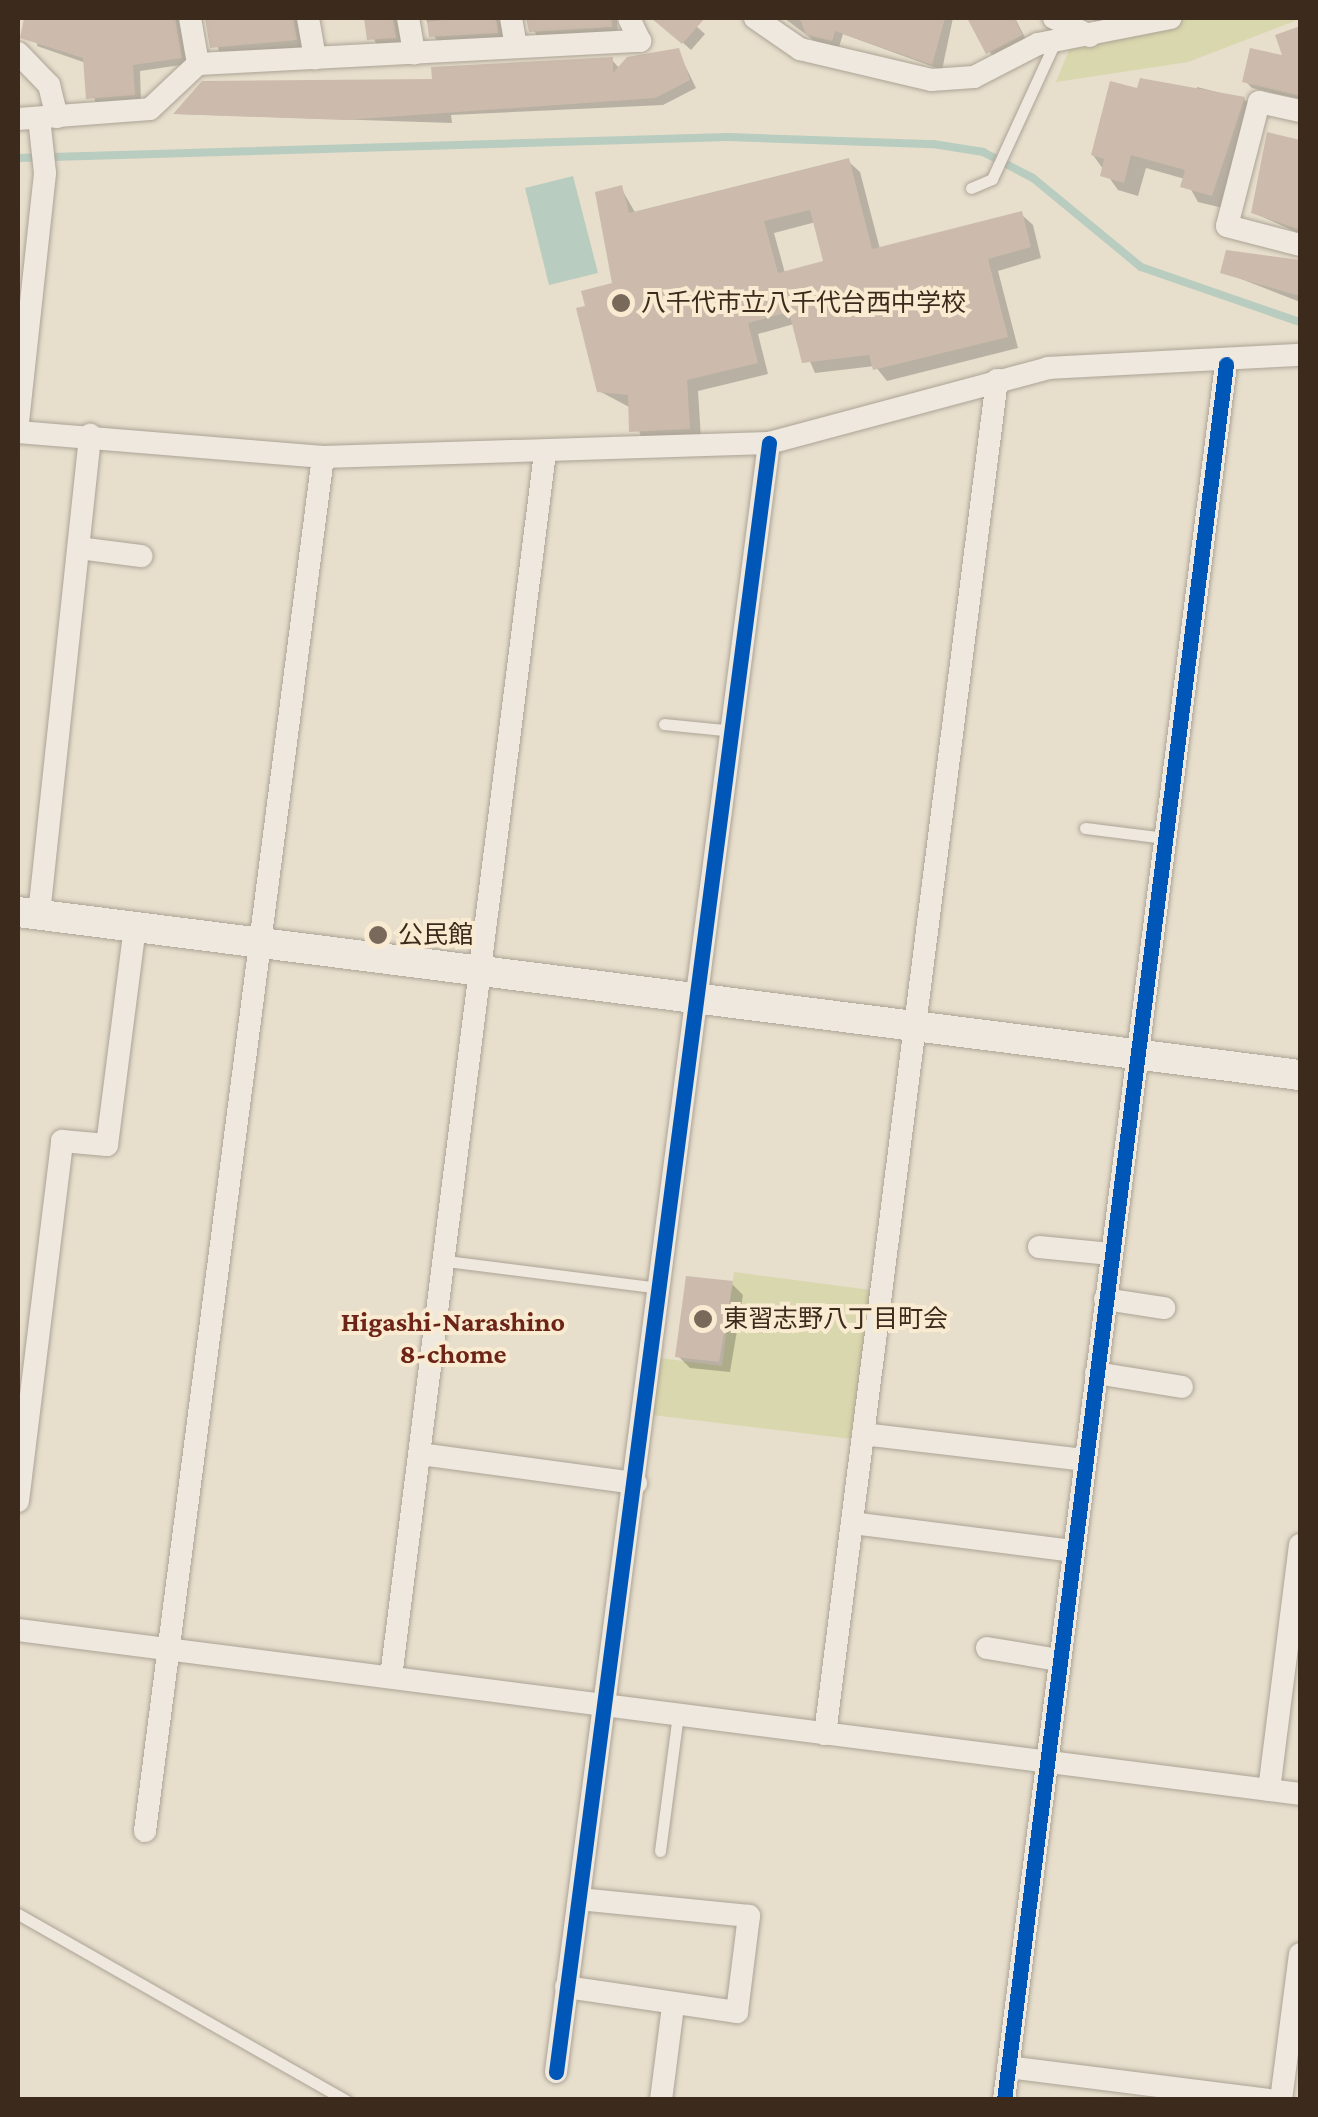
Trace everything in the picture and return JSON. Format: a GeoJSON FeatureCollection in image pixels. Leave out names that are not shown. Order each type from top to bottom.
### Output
{"type":"FeatureCollection","features":[{"type":"Feature","properties":{"kind":"street"},"geometry":{"type":"LineString","coordinates":[[190,18],[198,64]]}},
{"type":"Feature","properties":{"kind":"street"},"geometry":{"type":"LineString","coordinates":[[308,18],[315,58]]}},
{"type":"Feature","properties":{"kind":"street"},"geometry":{"type":"LineString","coordinates":[[408,18],[414,53]]}},
{"type":"Feature","properties":{"kind":"street"},"geometry":{"type":"LineString","coordinates":[[511,18],[516,48]]}},
{"type":"Feature","properties":{"kind":"street"},"geometry":{"type":"LineString","coordinates":[[38,118],[150,110],[198,64],[640,41],[630,18]]}},
{"type":"Feature","properties":{"kind":"street"},"geometry":{"type":"LineString","coordinates":[[755,18],[800,50],[931,80],[974,76],[1055,42],[1170,18]]}},
{"type":"Feature","properties":{"kind":"street"},"geometry":{"type":"LineString","coordinates":[[1054,18],[1090,36]]}},
{"type":"Feature","properties":{"kind":"street"},"geometry":{"type":"LineString","coordinates":[[18,53],[50,84],[38,118],[45,173],[18,422]]}},
{"type":"Feature","properties":{"kind":"street"},"geometry":{"type":"LineString","coordinates":[[1300,111],[1258,102],[1227,226],[1300,245]]}},
{"type":"Feature","properties":{"kind":"street"},"geometry":{"type":"LineString","coordinates":[[18,432],[90,435],[322,458],[769,443],[1048,368],[1226,364],[1300,355]]}},
{"type":"Feature","properties":{"kind":"street"},"geometry":{"type":"LineString","coordinates":[[1004,2100],[1226,364]]}},
{"type":"Feature","properties":{"kind":"street"},"geometry":{"type":"LineString","coordinates":[[825,1734],[996,380]]}},
{"type":"Feature","properties":{"kind":"street"},"geometry":{"type":"LineString","coordinates":[[90,435],[80,548],[28,913],[1300,1075]]}},
{"type":"Feature","properties":{"kind":"street"},"geometry":{"type":"LineString","coordinates":[[556,2072],[608,1706],[769,443]]}},
{"type":"Feature","properties":{"kind":"street"},"geometry":{"type":"LineString","coordinates":[[391,1678],[484,972],[546,453]]}},
{"type":"Feature","properties":{"kind":"street"},"geometry":{"type":"LineString","coordinates":[[145,1831],[322,458]]}},
{"type":"Feature","properties":{"kind":"street"},"geometry":{"type":"LineString","coordinates":[[80,548],[141,556]]}},
{"type":"Feature","properties":{"kind":"street"},"geometry":{"type":"LineString","coordinates":[[18,1501],[62,1141],[107,1144],[135,926]]}},
{"type":"Feature","properties":{"kind":"street"},"geometry":{"type":"LineString","coordinates":[[1039,1247],[1112,1254]]}},
{"type":"Feature","properties":{"kind":"street"},"geometry":{"type":"LineString","coordinates":[[1106,1299],[1164,1308]]}},
{"type":"Feature","properties":{"kind":"street"},"geometry":{"type":"LineString","coordinates":[[1096,1373],[1182,1388]]}},
{"type":"Feature","properties":{"kind":"street"},"geometry":{"type":"LineString","coordinates":[[863,1434],[1085,1460]]}},
{"type":"Feature","properties":{"kind":"street"},"geometry":{"type":"LineString","coordinates":[[421,1454],[636,1483]]}},
{"type":"Feature","properties":{"kind":"street"},"geometry":{"type":"LineString","coordinates":[[852,1523],[1073,1551]]}},
{"type":"Feature","properties":{"kind":"street"},"geometry":{"type":"LineString","coordinates":[[1269,1790],[1298,1586],[1300,1545]]}},
{"type":"Feature","properties":{"kind":"street"},"geometry":{"type":"LineString","coordinates":[[18,1630],[1300,1794]]}},
{"type":"Feature","properties":{"kind":"street"},"geometry":{"type":"LineString","coordinates":[[987,1648],[1059,1660]]}},
{"type":"Feature","properties":{"kind":"street"},"geometry":{"type":"LineString","coordinates":[[566,1987],[674,2006],[737,2012],[748,1916],[579,1899]]}},
{"type":"Feature","properties":{"kind":"street"},"geometry":{"type":"LineString","coordinates":[[1281,2100],[1300,1954]]}},
{"type":"Feature","properties":{"kind":"street"},"geometry":{"type":"LineString","coordinates":[[661,2100],[674,2006]]}},
{"type":"Feature","properties":{"kind":"street"},"geometry":{"type":"LineString","coordinates":[[1008,2066],[1268,2100]]}},
{"type":"Feature","properties":{"kind":"lane"},"geometry":{"type":"LineString","coordinates":[[971,188],[995,172],[1055,42]]}},
{"type":"Feature","properties":{"kind":"lane"},"geometry":{"type":"LineString","coordinates":[[664,724],[734,731]]}},
{"type":"Feature","properties":{"kind":"lane"},"geometry":{"type":"LineString","coordinates":[[1085,828],[1165,838]]}},
{"type":"Feature","properties":{"kind":"lane"},"geometry":{"type":"LineString","coordinates":[[446,1260],[662,1288]]}},
{"type":"Feature","properties":{"kind":"lane"},"geometry":{"type":"LineString","coordinates":[[660,1851],[678,1714]]}},
{"type":"Feature","properties":{"kind":"lane"},"geometry":{"type":"LineString","coordinates":[[18,1914],[346,2100]]}},
{"type":"Feature","properties":{"kind":"shaded area"},"geometry":{"type":"Polygon","coordinates":[[[1194,18],[1300,19],[1188,62],[1056,82],[1070,48],[1194,18]]]}},
{"type":"Feature","properties":{"kind":"shaded area"},"geometry":{"type":"Polygon","coordinates":[[[573,176],[598,273],[549,285],[525,188],[573,176]]]}},
{"type":"Feature","properties":{"kind":"shaded area"},"geometry":{"type":"Polygon","coordinates":[[[734,1272],[871,1290],[852,1439],[653,1415],[660,1358],[722,1366],[734,1272]]]}},
{"type":"Feature","properties":{"kind":"building"},"geometry":{"type":"Polygon","coordinates":[[[24,18],[175,18],[182,58],[133,65],[135,95],[86,99],[83,58],[20,38],[24,18]]]}},
{"type":"Feature","properties":{"kind":"building"},"geometry":{"type":"Polygon","coordinates":[[[205,18],[293,18],[297,40],[210,48],[205,18]]]}},
{"type":"Feature","properties":{"kind":"building"},"geometry":{"type":"Polygon","coordinates":[[[364,18],[393,18],[396,38],[367,40],[364,18]]]}},
{"type":"Feature","properties":{"kind":"building"},"geometry":{"type":"Polygon","coordinates":[[[496,18],[498,33],[429,37],[427,22],[496,18]]]}},
{"type":"Feature","properties":{"kind":"building"},"geometry":{"type":"Polygon","coordinates":[[[526,18],[611,18],[612,27],[529,32],[526,18]]]}},
{"type":"Feature","properties":{"kind":"building"},"geometry":{"type":"Polygon","coordinates":[[[651,18],[705,18],[682,44],[651,18]]]}},
{"type":"Feature","properties":{"kind":"building"},"geometry":{"type":"Polygon","coordinates":[[[800,18],[945,18],[932,65],[835,31],[832,41],[806,35],[800,18]]]}},
{"type":"Feature","properties":{"kind":"building"},"geometry":{"type":"Polygon","coordinates":[[[967,18],[1014,18],[1023,35],[986,54],[967,18]]]}},
{"type":"Feature","properties":{"kind":"building"},"geometry":{"type":"Polygon","coordinates":[[[1300,26],[1300,96],[1242,82],[1250,48],[1282,55],[1275,35],[1300,26]]]}},
{"type":"Feature","properties":{"kind":"building"},"geometry":{"type":"Polygon","coordinates":[[[679,48],[690,80],[655,98],[345,120],[173,114],[202,81],[432,79],[431,67],[613,57],[613,73],[627,57],[679,48]]]}},
{"type":"Feature","properties":{"kind":"building"},"geometry":{"type":"Polygon","coordinates":[[[1140,78],[1245,97],[1212,196],[1180,187],[1185,170],[1131,155],[1124,183],[1100,176],[1104,159],[1091,155],[1110,81],[1137,88],[1140,78]]]}},
{"type":"Feature","properties":{"kind":"building"},"geometry":{"type":"Polygon","coordinates":[[[1267,132],[1300,140],[1300,230],[1251,213],[1267,132]]]}},
{"type":"Feature","properties":{"kind":"building"},"geometry":{"type":"Polygon","coordinates":[[[849,158],[872,249],[1022,211],[1031,247],[988,259],[1008,337],[873,370],[869,355],[802,363],[789,312],[748,323],[758,363],[687,380],[690,429],[629,432],[628,395],[597,392],[576,308],[585,306],[581,291],[612,283],[595,192],[622,185],[629,213],[849,158]],[[810,210],[764,221],[778,273],[823,261],[810,210]]]}},
{"type":"Feature","properties":{"kind":"building"},"geometry":{"type":"Polygon","coordinates":[[[1226,250],[1300,260],[1300,296],[1220,273],[1226,250]]]}},
{"type":"Feature","properties":{"kind":"building","name":"東習志野八丁目町会"},"geometry":{"type":"Polygon","coordinates":[[[686,1276],[733,1281],[719,1362],[675,1357],[686,1276]]]}},
{"type":"Feature","properties":{"kind":"waterway"},"geometry":{"type":"LineString","coordinates":[[18,158],[728,137],[933,144],[983,152],[1033,178],[1141,267],[1300,322]]}},
{"type":"Feature","properties":{"kind":"cycle path"},"geometry":{"type":"LineString","coordinates":[[1004,2100],[1226,364]]}},
{"type":"Feature","properties":{"kind":"cycle path"},"geometry":{"type":"LineString","coordinates":[[556,2072],[769,443]]}},
{"type":"Feature","properties":{"kind":"place","name":"八千代市立八千代台西中学校"},"geometry":{"type":"Point","coordinates":[621,303]}},
{"type":"Feature","properties":{"kind":"place","name":"公民館"},"geometry":{"type":"Point","coordinates":[378,935]}},
{"type":"Feature","properties":{"kind":"place","name":"東習志野八丁目町会"},"geometry":{"type":"Point","coordinates":[703,1319]}},
{"type":"Feature","properties":{"kind":"district","name":"Higashi-Narashino 8-chome"},"geometry":{"type":"Point","coordinates":[453,1338]}}]}
